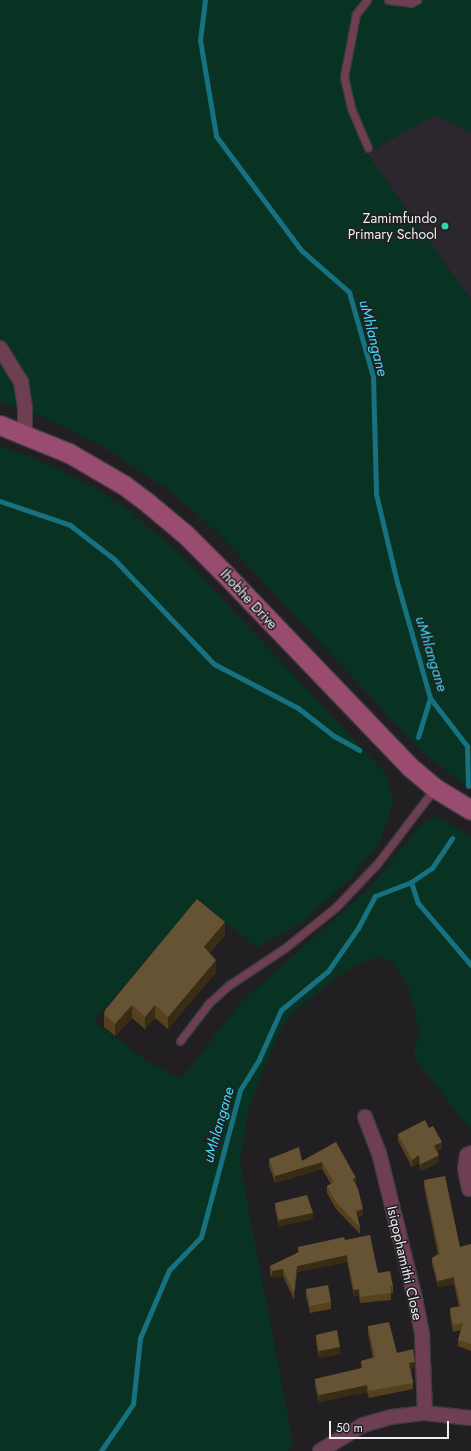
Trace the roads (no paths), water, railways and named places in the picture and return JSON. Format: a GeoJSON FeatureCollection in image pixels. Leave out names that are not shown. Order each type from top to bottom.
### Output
{"type":"FeatureCollection","features":[{"type":"Feature","properties":{"kind":"street"},"geometry":{"type":"LineString","coordinates":[[0,348],[21,382],[25,407],[25,434]]}},
{"type":"Feature","properties":{"kind":"street","name":"Ihobhe Drive"},"geometry":{"type":"LineString","coordinates":[[0,425],[69,453],[124,485],[185,534],[410,767],[435,788],[471,810]]}},
{"type":"Feature","properties":{"kind":"street","name":"Isiqophamithi Close"},"geometry":{"type":"LineString","coordinates":[[365,1117],[379,1153],[416,1303],[422,1335],[425,1413]]}},
{"type":"Feature","properties":{"kind":"street"},"geometry":{"type":"LineString","coordinates":[[469,1189],[465,1168],[467,1155],[471,1152]]}},
{"type":"Feature","properties":{"kind":"street"},"geometry":{"type":"LineString","coordinates":[[320,1451],[363,1425],[391,1417],[425,1413],[471,1418]]}},
{"type":"Feature","properties":{"kind":"lane"},"geometry":{"type":"LineString","coordinates":[[367,0],[356,14],[344,77],[351,108],[368,148]]}},
{"type":"Feature","properties":{"kind":"lane"},"geometry":{"type":"LineString","coordinates":[[388,0],[411,3],[417,0]]}},
{"type":"Feature","properties":{"kind":"lane"},"geometry":{"type":"LineString","coordinates":[[180,1041],[214,998],[229,985],[285,948],[336,907],[377,864],[402,828],[435,788]]}},
{"type":"Feature","properties":{"kind":"waterway","name":"uMhlangane"},"geometry":{"type":"LineString","coordinates":[[205,0],[200,40],[216,136],[301,250],[349,292],[373,377],[376,494],[397,582],[430,698],[467,746],[468,786]]}},
{"type":"Feature","properties":{"kind":"waterway"},"geometry":{"type":"LineString","coordinates":[[0,501],[70,525],[114,559],[214,664],[298,708],[334,736],[359,750]]}},
{"type":"Feature","properties":{"kind":"waterway"},"geometry":{"type":"LineString","coordinates":[[418,737],[430,698]]}},
{"type":"Feature","properties":{"kind":"waterway","name":"uMhlangane"},"geometry":{"type":"LineString","coordinates":[[101,1451],[133,1404],[140,1338],[169,1270],[201,1237],[240,1090],[259,1059],[281,1010],[328,971],[358,928],[375,896],[411,882],[432,868],[452,838]]}},
{"type":"Feature","properties":{"kind":"waterway"},"geometry":{"type":"LineString","coordinates":[[411,882],[418,903],[471,965]]}},
{"type":"Feature","properties":{"kind":"place","name":"Zamimfundo Primary School"},"geometry":{"type":"Point","coordinates":[445,226]}}]}
